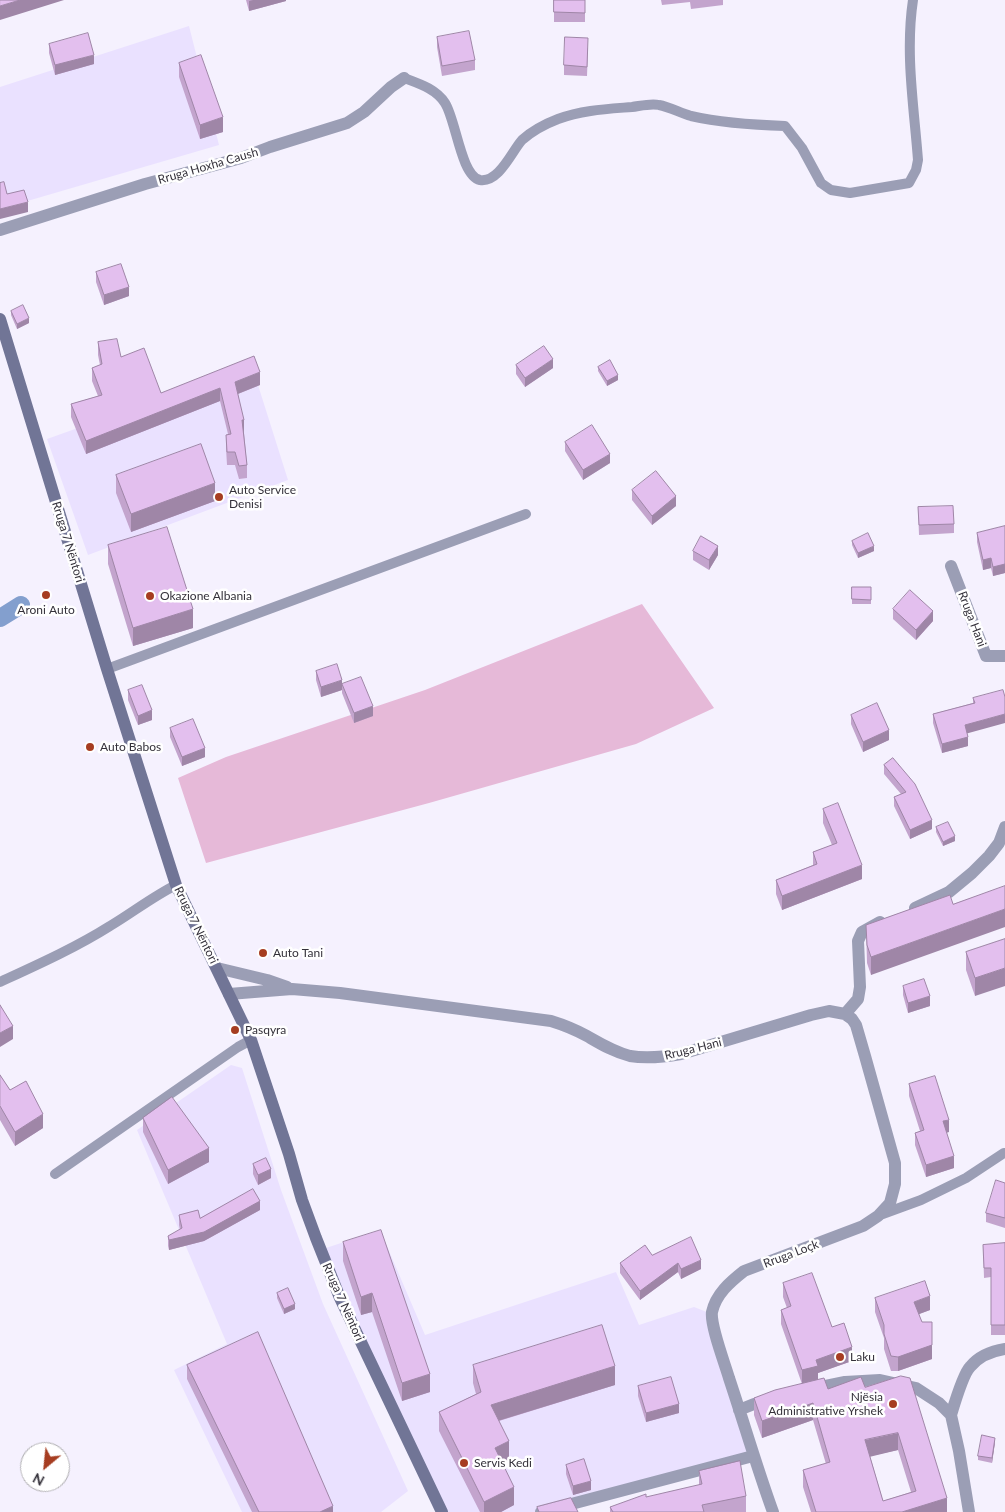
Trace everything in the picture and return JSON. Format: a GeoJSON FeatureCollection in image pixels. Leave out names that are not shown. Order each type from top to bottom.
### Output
{"type":"FeatureCollection","features":[{"type":"Feature","properties":{"kind":"main road","name":"Rruga 7 Nëntori"},"geometry":{"type":"LineString","coordinates":[[0,319],[107,670],[176,885],[251,1040],[289,1154],[302,1200],[340,1298],[442,1512]]}},
{"type":"Feature","properties":{"kind":"street","name":"Rruga Hoxha Caush"},"geometry":{"type":"LineString","coordinates":[[0,230],[145,184],[241,158],[347,123],[364,112],[391,87],[404,78]]}},
{"type":"Feature","properties":{"kind":"street","name":"Rruga Hani"},"geometry":{"type":"LineString","coordinates":[[951,566],[986,656],[1005,656]]}},
{"type":"Feature","properties":{"kind":"street"},"geometry":{"type":"LineString","coordinates":[[846,1014],[858,999],[860,987],[858,941],[862,932],[949,892],[1002,844],[1005,827]]}},
{"type":"Feature","properties":{"kind":"street","name":"Rruga Hani"},"geometry":{"type":"LineString","coordinates":[[217,968],[266,980],[292,989]]}},
{"type":"Feature","properties":{"kind":"street","name":"Rruga Hani"},"geometry":{"type":"LineString","coordinates":[[229,994],[292,989],[340,993],[551,1021],[568,1027],[609,1049],[630,1056],[646,1058],[681,1054],[829,1011],[846,1014]]}},
{"type":"Feature","properties":{"kind":"street","name":"Rruga Loçk"},"geometry":{"type":"LineString","coordinates":[[773,1512],[753,1456],[716,1337],[712,1314],[716,1299],[744,1271],[863,1226],[878,1216],[890,1203],[895,1184],[895,1164],[856,1025],[846,1014]]}},
{"type":"Feature","properties":{"kind":"street"},"geometry":{"type":"LineString","coordinates":[[969,1512],[951,1415],[968,1368],[982,1357],[994,1351],[1005,1349]]}},
{"type":"Feature","properties":{"kind":"street"},"geometry":{"type":"LineString","coordinates":[[799,1392],[845,1382],[880,1380],[916,1388],[939,1403],[951,1415]]}},
{"type":"Feature","properties":{"kind":"street"},"geometry":{"type":"LineString","coordinates":[[739,1410],[781,1397]]}},
{"type":"Feature","properties":{"kind":"street"},"geometry":{"type":"LineString","coordinates":[[542,1512],[753,1456]]}},
{"type":"Feature","properties":{"kind":"lane"},"geometry":{"type":"LineString","coordinates":[[404,78],[431,88],[446,103],[465,164],[471,176],[480,180],[488,180],[496,174],[522,141],[535,130],[556,119],[579,112],[657,104],[690,116],[737,124],[785,126],[802,148],[821,182],[831,190],[850,193],[909,183],[916,170],[918,160],[910,42],[910,18],[913,0]]}},
{"type":"Feature","properties":{"kind":"lane"},"geometry":{"type":"LineString","coordinates":[[107,670],[526,514]]}},
{"type":"Feature","properties":{"kind":"lane"},"geometry":{"type":"LineString","coordinates":[[0,982],[85,941],[112,926],[157,894],[176,885]]}},
{"type":"Feature","properties":{"kind":"lane"},"geometry":{"type":"LineString","coordinates":[[55,1174],[238,1047],[251,1040]]}},
{"type":"Feature","properties":{"kind":"lane"},"geometry":{"type":"LineString","coordinates":[[878,1216],[921,1200],[966,1178],[1004,1153]]}},
{"type":"Feature","properties":{"kind":"shaded area"},"geometry":{"type":"Polygon","coordinates":[[[189,26],[219,145],[0,209],[0,87],[189,26]]]}},
{"type":"Feature","properties":{"kind":"shaded area"},"geometry":{"type":"Polygon","coordinates":[[[252,366],[288,480],[88,555],[47,439],[252,366]]]}},
{"type":"Feature","properties":{"kind":"shaded area"},"geometry":{"type":"Polygon","coordinates":[[[642,604],[714,708],[636,744],[429,803],[206,863],[178,778],[226,757],[425,690],[642,604]]]}},
{"type":"Feature","properties":{"kind":"shaded area"},"geometry":{"type":"Polygon","coordinates":[[[231,1065],[242,1068],[281,1190],[323,1304],[408,1491],[381,1512],[242,1512],[174,1370],[227,1344],[137,1130],[231,1065]]]}},
{"type":"Feature","properties":{"kind":"shaded area"},"geometry":{"type":"Polygon","coordinates":[[[380,1230],[425,1335],[616,1272],[639,1325],[694,1307],[712,1314],[753,1456],[541,1512],[442,1512],[320,1250],[380,1230]]]}},
{"type":"Feature","properties":{"kind":"building"},"geometry":{"type":"Polygon","coordinates":[[[0,0],[20,0],[0,6],[0,0]]]}},
{"type":"Feature","properties":{"kind":"building"},"geometry":{"type":"Polygon","coordinates":[[[554,0],[585,0],[585,13],[554,12],[554,0]]]}},
{"type":"Feature","properties":{"kind":"building"},"geometry":{"type":"Polygon","coordinates":[[[469,31],[475,60],[442,66],[437,37],[469,31]]]}},
{"type":"Feature","properties":{"kind":"building"},"geometry":{"type":"Polygon","coordinates":[[[88,33],[94,55],[55,65],[49,44],[88,33]]]}},
{"type":"Feature","properties":{"kind":"building"},"geometry":{"type":"Polygon","coordinates":[[[565,37],[588,38],[587,67],[564,65],[565,37]]]}},
{"type":"Feature","properties":{"kind":"building"},"geometry":{"type":"Polygon","coordinates":[[[201,55],[223,117],[200,125],[179,63],[201,55]]]}},
{"type":"Feature","properties":{"kind":"building"},"geometry":{"type":"Polygon","coordinates":[[[4,182],[7,194],[24,190],[28,202],[0,209],[0,183],[4,182]]]}},
{"type":"Feature","properties":{"kind":"building"},"geometry":{"type":"Polygon","coordinates":[[[121,264],[129,287],[104,295],[96,272],[121,264]]]}},
{"type":"Feature","properties":{"kind":"building"},"geometry":{"type":"Polygon","coordinates":[[[23,305],[29,318],[17,324],[11,311],[23,305]]]}},
{"type":"Feature","properties":{"kind":"building"},"geometry":{"type":"Polygon","coordinates":[[[117,339],[121,357],[144,348],[161,393],[254,356],[260,372],[235,382],[244,420],[242,420],[247,465],[239,466],[235,452],[227,452],[226,435],[231,434],[220,388],[86,441],[71,404],[102,395],[92,368],[102,364],[98,342],[117,339]]]}},
{"type":"Feature","properties":{"kind":"building"},"geometry":{"type":"Polygon","coordinates":[[[544,346],[553,359],[525,378],[516,365],[544,346]]]}},
{"type":"Feature","properties":{"kind":"building"},"geometry":{"type":"Polygon","coordinates":[[[610,360],[618,375],[607,381],[598,367],[610,360]]]}},
{"type":"Feature","properties":{"kind":"building"},"geometry":{"type":"Polygon","coordinates":[[[592,425],[610,454],[583,470],[565,442],[592,425]]]}},
{"type":"Feature","properties":{"kind":"building"},"geometry":{"type":"Polygon","coordinates":[[[201,444],[215,483],[131,514],[116,475],[201,444]]]}},
{"type":"Feature","properties":{"kind":"building"},"geometry":{"type":"Polygon","coordinates":[[[656,471],[676,496],[652,516],[632,490],[656,471]]]}},
{"type":"Feature","properties":{"kind":"building"},"geometry":{"type":"Polygon","coordinates":[[[953,506],[954,524],[919,525],[918,507],[953,506]]]}},
{"type":"Feature","properties":{"kind":"building"},"geometry":{"type":"Polygon","coordinates":[[[1005,526],[1005,564],[993,567],[991,558],[983,560],[977,533],[1005,526]]]}},
{"type":"Feature","properties":{"kind":"building","name":"Okazione Albania"},"geometry":{"type":"Polygon","coordinates":[[[167,527],[193,609],[133,628],[108,545],[167,527]]]}},
{"type":"Feature","properties":{"kind":"building"},"geometry":{"type":"Polygon","coordinates":[[[868,533],[874,546],[858,553],[852,541],[868,533]]]}},
{"type":"Feature","properties":{"kind":"building"},"geometry":{"type":"Polygon","coordinates":[[[701,536],[718,546],[709,560],[693,551],[701,536]]]}},
{"type":"Feature","properties":{"kind":"building"},"geometry":{"type":"Polygon","coordinates":[[[852,587],[871,587],[871,600],[852,599],[852,587]]]}},
{"type":"Feature","properties":{"kind":"building"},"geometry":{"type":"Polygon","coordinates":[[[910,590],[933,611],[916,630],[893,609],[910,590]]]}},
{"type":"Feature","properties":{"kind":"building"},"geometry":{"type":"Polygon","coordinates":[[[337,664],[342,680],[321,687],[316,671],[337,664]]]}},
{"type":"Feature","properties":{"kind":"building"},"geometry":{"type":"Polygon","coordinates":[[[361,677],[373,706],[354,713],[342,684],[361,677]]]}},
{"type":"Feature","properties":{"kind":"building"},"geometry":{"type":"Polygon","coordinates":[[[142,685],[152,710],[138,716],[128,690],[142,685]]]}},
{"type":"Feature","properties":{"kind":"building"},"geometry":{"type":"Polygon","coordinates":[[[1003,690],[1005,714],[965,725],[968,737],[942,744],[933,714],[975,703],[973,698],[1003,690]]]}},
{"type":"Feature","properties":{"kind":"building"},"geometry":{"type":"Polygon","coordinates":[[[877,703],[889,730],[863,742],[851,715],[877,703]]]}},
{"type":"Feature","properties":{"kind":"building"},"geometry":{"type":"Polygon","coordinates":[[[193,719],[205,748],[182,757],[170,728],[193,719]]]}},
{"type":"Feature","properties":{"kind":"building"},"geometry":{"type":"Polygon","coordinates":[[[893,758],[915,784],[932,820],[910,830],[894,797],[906,792],[884,765],[893,758]]]}},
{"type":"Feature","properties":{"kind":"building"},"geometry":{"type":"Polygon","coordinates":[[[838,803],[862,865],[782,896],[776,880],[817,864],[813,852],[837,843],[823,809],[838,803]]]}},
{"type":"Feature","properties":{"kind":"building"},"geometry":{"type":"Polygon","coordinates":[[[948,822],[955,836],[943,842],[936,827],[948,822]]]}},
{"type":"Feature","properties":{"kind":"building"},"geometry":{"type":"Polygon","coordinates":[[[1005,886],[1005,909],[871,957],[867,945],[866,925],[950,895],[953,904],[1005,886]]]}},
{"type":"Feature","properties":{"kind":"building"},"geometry":{"type":"Polygon","coordinates":[[[1005,939],[1005,968],[975,978],[966,952],[1005,939]]]}},
{"type":"Feature","properties":{"kind":"building"},"geometry":{"type":"Polygon","coordinates":[[[924,979],[930,996],[908,1003],[903,986],[924,979]]]}},
{"type":"Feature","properties":{"kind":"building"},"geometry":{"type":"Polygon","coordinates":[[[0,1005],[13,1026],[0,1033],[0,1005]]]}},
{"type":"Feature","properties":{"kind":"building"},"geometry":{"type":"Polygon","coordinates":[[[0,1075],[10,1090],[26,1081],[43,1114],[15,1132],[0,1106],[0,1075]]]}},
{"type":"Feature","properties":{"kind":"building"},"geometry":{"type":"Polygon","coordinates":[[[935,1076],[949,1120],[943,1121],[954,1156],[926,1165],[915,1133],[924,1130],[909,1084],[935,1076]]]}},
{"type":"Feature","properties":{"kind":"building"},"geometry":{"type":"Polygon","coordinates":[[[172,1097],[209,1148],[168,1170],[143,1118],[172,1097]]]}},
{"type":"Feature","properties":{"kind":"building"},"geometry":{"type":"Polygon","coordinates":[[[266,1158],[271,1169],[258,1175],[253,1164],[266,1158]]]}},
{"type":"Feature","properties":{"kind":"building"},"geometry":{"type":"Polygon","coordinates":[[[996,1180],[1005,1183],[1005,1218],[986,1213],[996,1180]]]}},
{"type":"Feature","properties":{"kind":"building"},"geometry":{"type":"Polygon","coordinates":[[[253,1189],[260,1201],[204,1232],[169,1240],[168,1236],[182,1228],[179,1215],[198,1210],[200,1218],[253,1189]]]}},
{"type":"Feature","properties":{"kind":"building"},"geometry":{"type":"Polygon","coordinates":[[[381,1230],[430,1374],[402,1383],[372,1293],[361,1297],[343,1242],[381,1230]]]}},
{"type":"Feature","properties":{"kind":"building"},"geometry":{"type":"Polygon","coordinates":[[[691,1237],[701,1260],[681,1269],[678,1263],[640,1291],[620,1263],[645,1245],[652,1255],[691,1237]]]}},
{"type":"Feature","properties":{"kind":"building"},"geometry":{"type":"Polygon","coordinates":[[[1005,1243],[1005,1325],[991,1325],[991,1268],[984,1268],[983,1245],[1005,1243]]]}},
{"type":"Feature","properties":{"kind":"building"},"geometry":{"type":"Polygon","coordinates":[[[812,1273],[832,1327],[844,1323],[852,1347],[816,1360],[818,1366],[802,1370],[781,1310],[791,1306],[783,1283],[812,1273]]]}},
{"type":"Feature","properties":{"kind":"building"},"geometry":{"type":"Polygon","coordinates":[[[925,1281],[930,1296],[914,1302],[922,1322],[932,1322],[932,1345],[898,1357],[891,1356],[875,1298],[925,1281]]]}},
{"type":"Feature","properties":{"kind":"building"},"geometry":{"type":"Polygon","coordinates":[[[288,1288],[295,1304],[284,1309],[277,1293],[288,1288]]]}},
{"type":"Feature","properties":{"kind":"building"},"geometry":{"type":"Polygon","coordinates":[[[602,1325],[615,1366],[491,1405],[509,1441],[495,1448],[514,1487],[484,1502],[439,1412],[481,1392],[473,1365],[602,1325]]]}},
{"type":"Feature","properties":{"kind":"building"},"geometry":{"type":"Polygon","coordinates":[[[258,1332],[333,1506],[320,1512],[259,1512],[187,1365],[258,1332]]]}},
{"type":"Feature","properties":{"kind":"building"},"geometry":{"type":"Polygon","coordinates":[[[901,1376],[910,1378],[947,1498],[902,1512],[816,1512],[803,1470],[830,1462],[813,1403],[762,1421],[754,1398],[775,1390],[824,1378],[828,1389],[861,1377],[865,1387],[901,1376]],[[898,1433],[865,1440],[883,1501],[916,1491],[898,1433]]]}},
{"type":"Feature","properties":{"kind":"building"},"geometry":{"type":"Polygon","coordinates":[[[671,1377],[679,1404],[646,1413],[638,1386],[671,1377]]]}},
{"type":"Feature","properties":{"kind":"building"},"geometry":{"type":"Polygon","coordinates":[[[982,1435],[995,1438],[992,1458],[978,1456],[982,1435]]]}},
{"type":"Feature","properties":{"kind":"building"},"geometry":{"type":"Polygon","coordinates":[[[584,1459],[591,1481],[573,1486],[566,1465],[584,1459]]]}},
{"type":"Feature","properties":{"kind":"building"},"geometry":{"type":"Polygon","coordinates":[[[740,1461],[746,1496],[702,1505],[704,1512],[613,1512],[610,1507],[646,1494],[646,1497],[702,1484],[699,1471],[740,1461]]]}},
{"type":"Feature","properties":{"kind":"building"},"geometry":{"type":"Polygon","coordinates":[[[571,1498],[578,1512],[539,1512],[537,1507],[571,1498]]]}},
{"type":"Feature","properties":{"kind":"waterway"},"geometry":{"type":"LineString","coordinates":[[0,618],[21,605]]}},
{"type":"Feature","properties":{"kind":"place","name":"Auto Service Denisi"},"geometry":{"type":"Point","coordinates":[219,497]}},
{"type":"Feature","properties":{"kind":"place","name":"Aroni Auto"},"geometry":{"type":"Point","coordinates":[46,595]}},
{"type":"Feature","properties":{"kind":"place","name":"Okazione Albania"},"geometry":{"type":"Point","coordinates":[150,596]}},
{"type":"Feature","properties":{"kind":"place","name":"Auto Babos"},"geometry":{"type":"Point","coordinates":[90,747]}},
{"type":"Feature","properties":{"kind":"place","name":"Auto Tani"},"geometry":{"type":"Point","coordinates":[263,953]}},
{"type":"Feature","properties":{"kind":"place","name":"Pasqyra"},"geometry":{"type":"Point","coordinates":[235,1030]}},
{"type":"Feature","properties":{"kind":"place","name":"Laku"},"geometry":{"type":"Point","coordinates":[840,1357]}},
{"type":"Feature","properties":{"kind":"place","name":"Njësia Administrative Yrshek"},"geometry":{"type":"Point","coordinates":[893,1404]}},
{"type":"Feature","properties":{"kind":"place","name":"Servis Kedi"},"geometry":{"type":"Point","coordinates":[464,1463]}}]}
